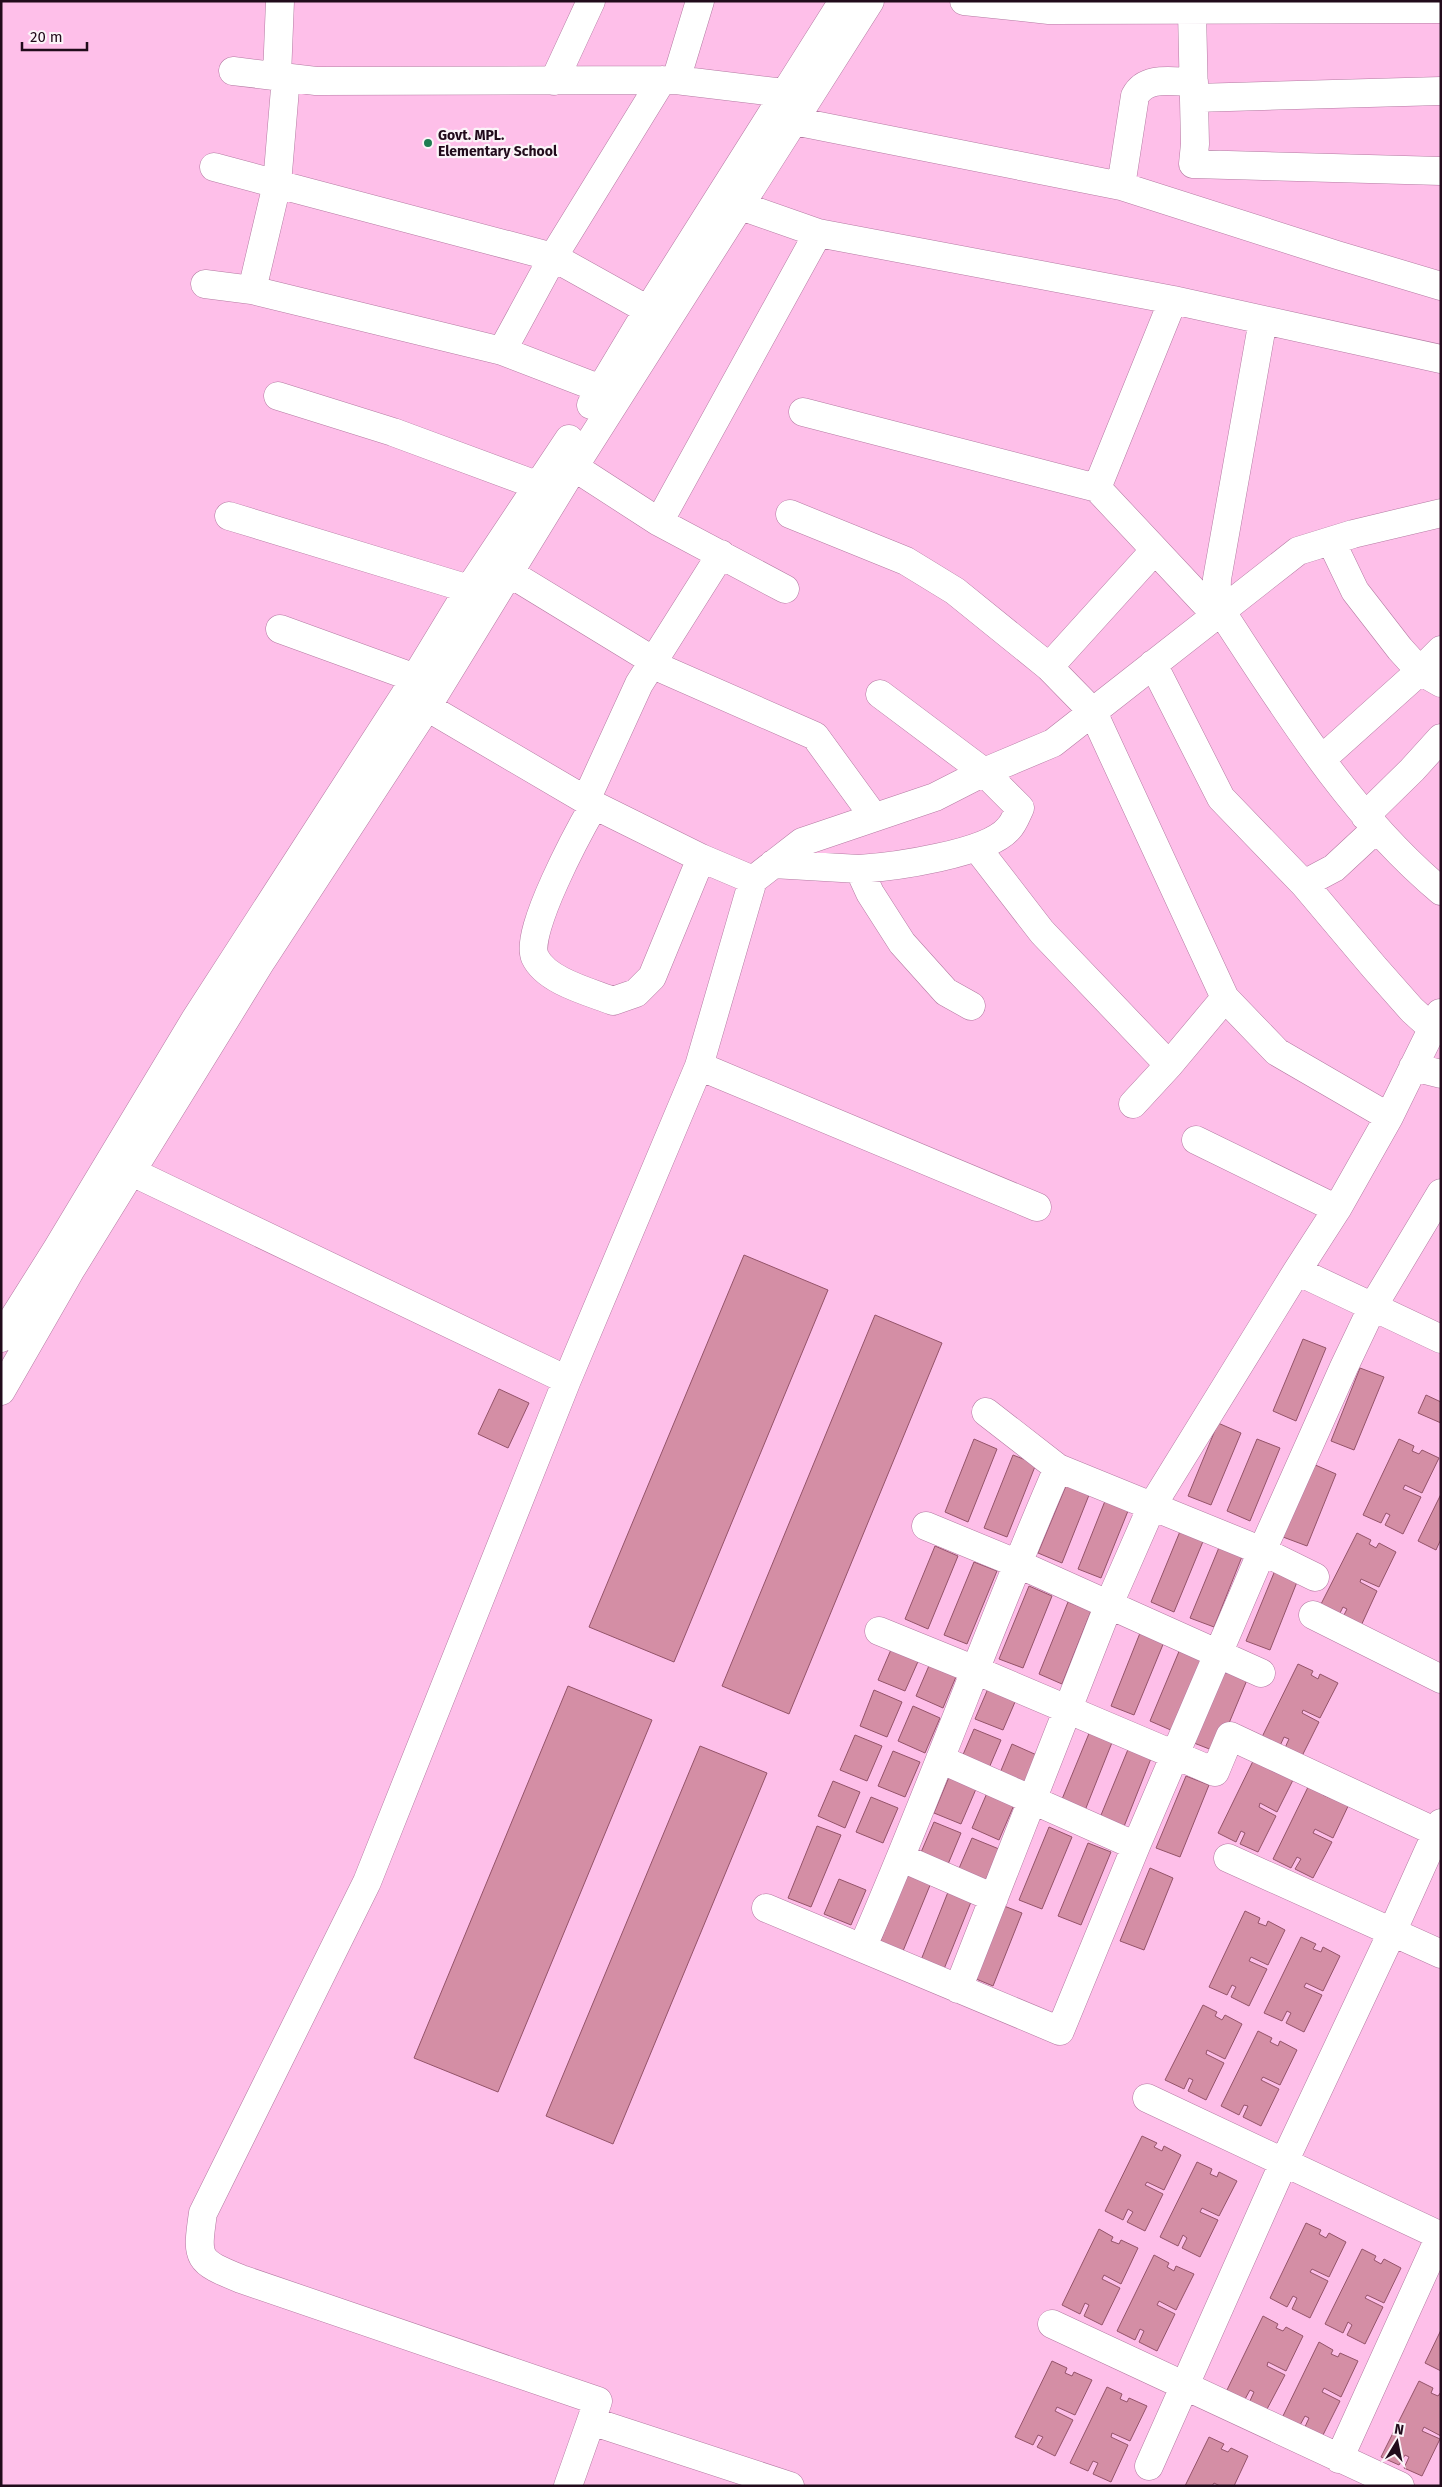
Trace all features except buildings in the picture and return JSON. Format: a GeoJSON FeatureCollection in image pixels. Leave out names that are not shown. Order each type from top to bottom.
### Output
{"type":"FeatureCollection","features":[{"type":"Feature","properties":{"kind":"street"},"geometry":{"type":"LineString","coordinates":[[252,290],[277,184],[282,77],[280,1]]}},
{"type":"Feature","properties":{"kind":"street"},"geometry":{"type":"LineString","coordinates":[[554,82],[591,1]]}},
{"type":"Feature","properties":{"kind":"street"},"geometry":{"type":"LineString","coordinates":[[502,351],[553,257],[669,80],[700,1]]}},
{"type":"Feature","properties":{"kind":"street"},"geometry":{"type":"LineString","coordinates":[[1,1391],[70,1271],[262,960],[427,707],[539,486],[768,122],[828,13],[843,1]]}},
{"type":"Feature","properties":{"kind":"street"},"geometry":{"type":"LineString","coordinates":[[1,1338],[62,1241],[196,1018],[415,678],[469,589],[499,567],[574,467],[870,1]]}},
{"type":"Feature","properties":{"kind":"street"},"geometry":{"type":"LineString","coordinates":[[964,1],[1049,6],[1165,6],[1192,11],[1441,9]]}},
{"type":"Feature","properties":{"kind":"street"},"geometry":{"type":"LineString","coordinates":[[1187,208],[1193,164],[1192,11]]}},
{"type":"Feature","properties":{"kind":"street"},"geometry":{"type":"LineString","coordinates":[[233,71],[316,81],[554,82],[669,80],[784,92]]}},
{"type":"Feature","properties":{"kind":"street"},"geometry":{"type":"LineString","coordinates":[[1121,186],[1135,96],[1140,88],[1146,84],[1154,82],[1194,90],[1441,91]]}},
{"type":"Feature","properties":{"kind":"street"},"geometry":{"type":"LineString","coordinates":[[794,122],[1121,186],[1441,286]]}},
{"type":"Feature","properties":{"kind":"street"},"geometry":{"type":"LineString","coordinates":[[1193,164],[1441,171]]}},
{"type":"Feature","properties":{"kind":"street"},"geometry":{"type":"LineString","coordinates":[[214,167],[553,257],[648,310]]}},
{"type":"Feature","properties":{"kind":"street"},"geometry":{"type":"LineString","coordinates":[[741,206],[818,234],[1173,300],[1441,359]]}},
{"type":"Feature","properties":{"kind":"street"},"geometry":{"type":"LineString","coordinates":[[659,522],[818,234]]}},
{"type":"Feature","properties":{"kind":"street"},"geometry":{"type":"LineString","coordinates":[[205,284],[252,290],[502,351],[601,389]]}},
{"type":"Feature","properties":{"kind":"street"},"geometry":{"type":"LineString","coordinates":[[1097,488],[1173,300]]}},
{"type":"Feature","properties":{"kind":"street"},"geometry":{"type":"LineString","coordinates":[[1219,613],[1217,579],[1263,320]]}},
{"type":"Feature","properties":{"kind":"street"},"geometry":{"type":"LineString","coordinates":[[278,396],[393,432],[539,486]]}},
{"type":"Feature","properties":{"kind":"street"},"geometry":{"type":"LineString","coordinates":[[803,412],[1097,488],[1154,551],[1219,613],[1322,759],[1370,823],[1441,891]]}},
{"type":"Feature","properties":{"kind":"street"},"geometry":{"type":"LineString","coordinates":[[574,467],[659,522],[785,589]]}},
{"type":"Feature","properties":{"kind":"street"},"geometry":{"type":"LineString","coordinates":[[790,514],[906,561],[955,591],[1049,667],[1093,712],[1225,998],[1277,1052],[1389,1117]]}},
{"type":"Feature","properties":{"kind":"street"},"geometry":{"type":"LineString","coordinates":[[229,516],[469,589]]}},
{"type":"Feature","properties":{"kind":"street"},"geometry":{"type":"LineString","coordinates":[[568,2486],[598,2401],[241,2279],[210,2266],[198,2247],[203,2212],[367,1882],[567,1380],[700,1066],[763,872],[802,842],[935,797],[984,772],[1053,742],[1298,551],[1331,541],[1438,518]]}},
{"type":"Feature","properties":{"kind":"street"},"geometry":{"type":"LineString","coordinates":[[1331,541],[1355,590],[1400,649],[1430,677]]}},
{"type":"Feature","properties":{"kind":"street"},"geometry":{"type":"LineString","coordinates":[[1049,667],[1154,551]]}},
{"type":"Feature","properties":{"kind":"street"},"geometry":{"type":"LineString","coordinates":[[701,858],[652,977],[636,993],[614,1001],[555,979],[535,957],[533,939],[538,921],[590,803],[639,684],[652,660],[721,554]]}},
{"type":"Feature","properties":{"kind":"street"},"geometry":{"type":"LineString","coordinates":[[499,567],[652,660]]}},
{"type":"Feature","properties":{"kind":"street"},"geometry":{"type":"LineString","coordinates":[[280,629],[415,678]]}},
{"type":"Feature","properties":{"kind":"street"},"geometry":{"type":"LineString","coordinates":[[1322,759],[1430,677],[1441,650]]}},
{"type":"Feature","properties":{"kind":"street"},"geometry":{"type":"LineString","coordinates":[[652,660],[651,664],[659,668],[815,736],[874,817]]}},
{"type":"Feature","properties":{"kind":"street"},"geometry":{"type":"LineString","coordinates":[[958,1990],[1034,1800],[1109,1604],[1152,1506],[1337,1209],[1389,1117],[1437,1020],[1412,1010],[1304,884],[1221,798],[1153,664]]}},
{"type":"Feature","properties":{"kind":"street"},"geometry":{"type":"LineString","coordinates":[[427,707],[590,803],[701,858],[763,872],[892,867],[977,848],[1009,829],[1020,808],[984,772],[880,694]]}},
{"type":"Feature","properties":{"kind":"street"},"geometry":{"type":"LineString","coordinates":[[1304,884],[1334,868],[1412,770],[1441,738]]}},
{"type":"Feature","properties":{"kind":"street"},"geometry":{"type":"LineString","coordinates":[[977,848],[1042,932],[1169,1065]]}},
{"type":"Feature","properties":{"kind":"street"},"geometry":{"type":"LineString","coordinates":[[859,868],[870,893],[902,943],[946,992],[970,1006]]}},
{"type":"Feature","properties":{"kind":"street"},"geometry":{"type":"LineString","coordinates":[[1133,1104],[1169,1065],[1225,998]]}},
{"type":"Feature","properties":{"kind":"street"},"geometry":{"type":"LineString","coordinates":[[700,1066],[1036,1207]]}},
{"type":"Feature","properties":{"kind":"street"},"geometry":{"type":"LineString","coordinates":[[1413,1067],[1441,1074]]}},
{"type":"Feature","properties":{"kind":"street"},"geometry":{"type":"LineString","coordinates":[[1196,1140],[1337,1209]]}},
{"type":"Feature","properties":{"kind":"street"},"geometry":{"type":"LineString","coordinates":[[132,1172],[567,1380]]}},
{"type":"Feature","properties":{"kind":"street"},"geometry":{"type":"LineString","coordinates":[[766,1908],[803,1925],[863,1946],[958,1990],[1060,2031],[1136,1846],[1262,1551],[1372,1308],[1441,1192]]}},
{"type":"Feature","properties":{"kind":"street"},"geometry":{"type":"LineString","coordinates":[[1297,1271],[1441,1339]]}},
{"type":"Feature","properties":{"kind":"street"},"geometry":{"type":"LineString","coordinates":[[986,1412],[1058,1468],[1262,1551],[1315,1577]]}},
{"type":"Feature","properties":{"kind":"street"},"geometry":{"type":"LineString","coordinates":[[863,1946],[902,1858],[1016,1563],[1058,1468]]}},
{"type":"Feature","properties":{"kind":"street"},"geometry":{"type":"LineString","coordinates":[[926,1526],[1016,1563],[1261,1673]]}},
{"type":"Feature","properties":{"kind":"street"},"geometry":{"type":"LineString","coordinates":[[1313,1614],[1441,1679]]}},
{"type":"Feature","properties":{"kind":"street"},"geometry":{"type":"LineString","coordinates":[[879,1631],[1176,1754],[1215,1772],[1230,1736],[1439,1828],[1284,2162],[1148,2466]]}},
{"type":"Feature","properties":{"kind":"street"},"geometry":{"type":"LineString","coordinates":[[940,1760],[1136,1846]]}},
{"type":"Feature","properties":{"kind":"street"},"geometry":{"type":"LineString","coordinates":[[902,1858],[994,1898]]}},
{"type":"Feature","properties":{"kind":"street"},"geometry":{"type":"LineString","coordinates":[[1228,1858],[1393,1930],[1441,1954]]}},
{"type":"Feature","properties":{"kind":"street"},"geometry":{"type":"LineString","coordinates":[[1147,2098],[1440,2236],[1339,2459]]}},
{"type":"Feature","properties":{"kind":"street"},"geometry":{"type":"LineString","coordinates":[[1052,2324],[1400,2486]]}},
{"type":"Feature","properties":{"kind":"street"},"geometry":{"type":"LineString","coordinates":[[591,2421],[790,2486]]}},
{"type":"Feature","properties":{"kind":"place","name":"Govt. MPL. Elementary School"},"geometry":{"type":"Point","coordinates":[428,143]}}]}
